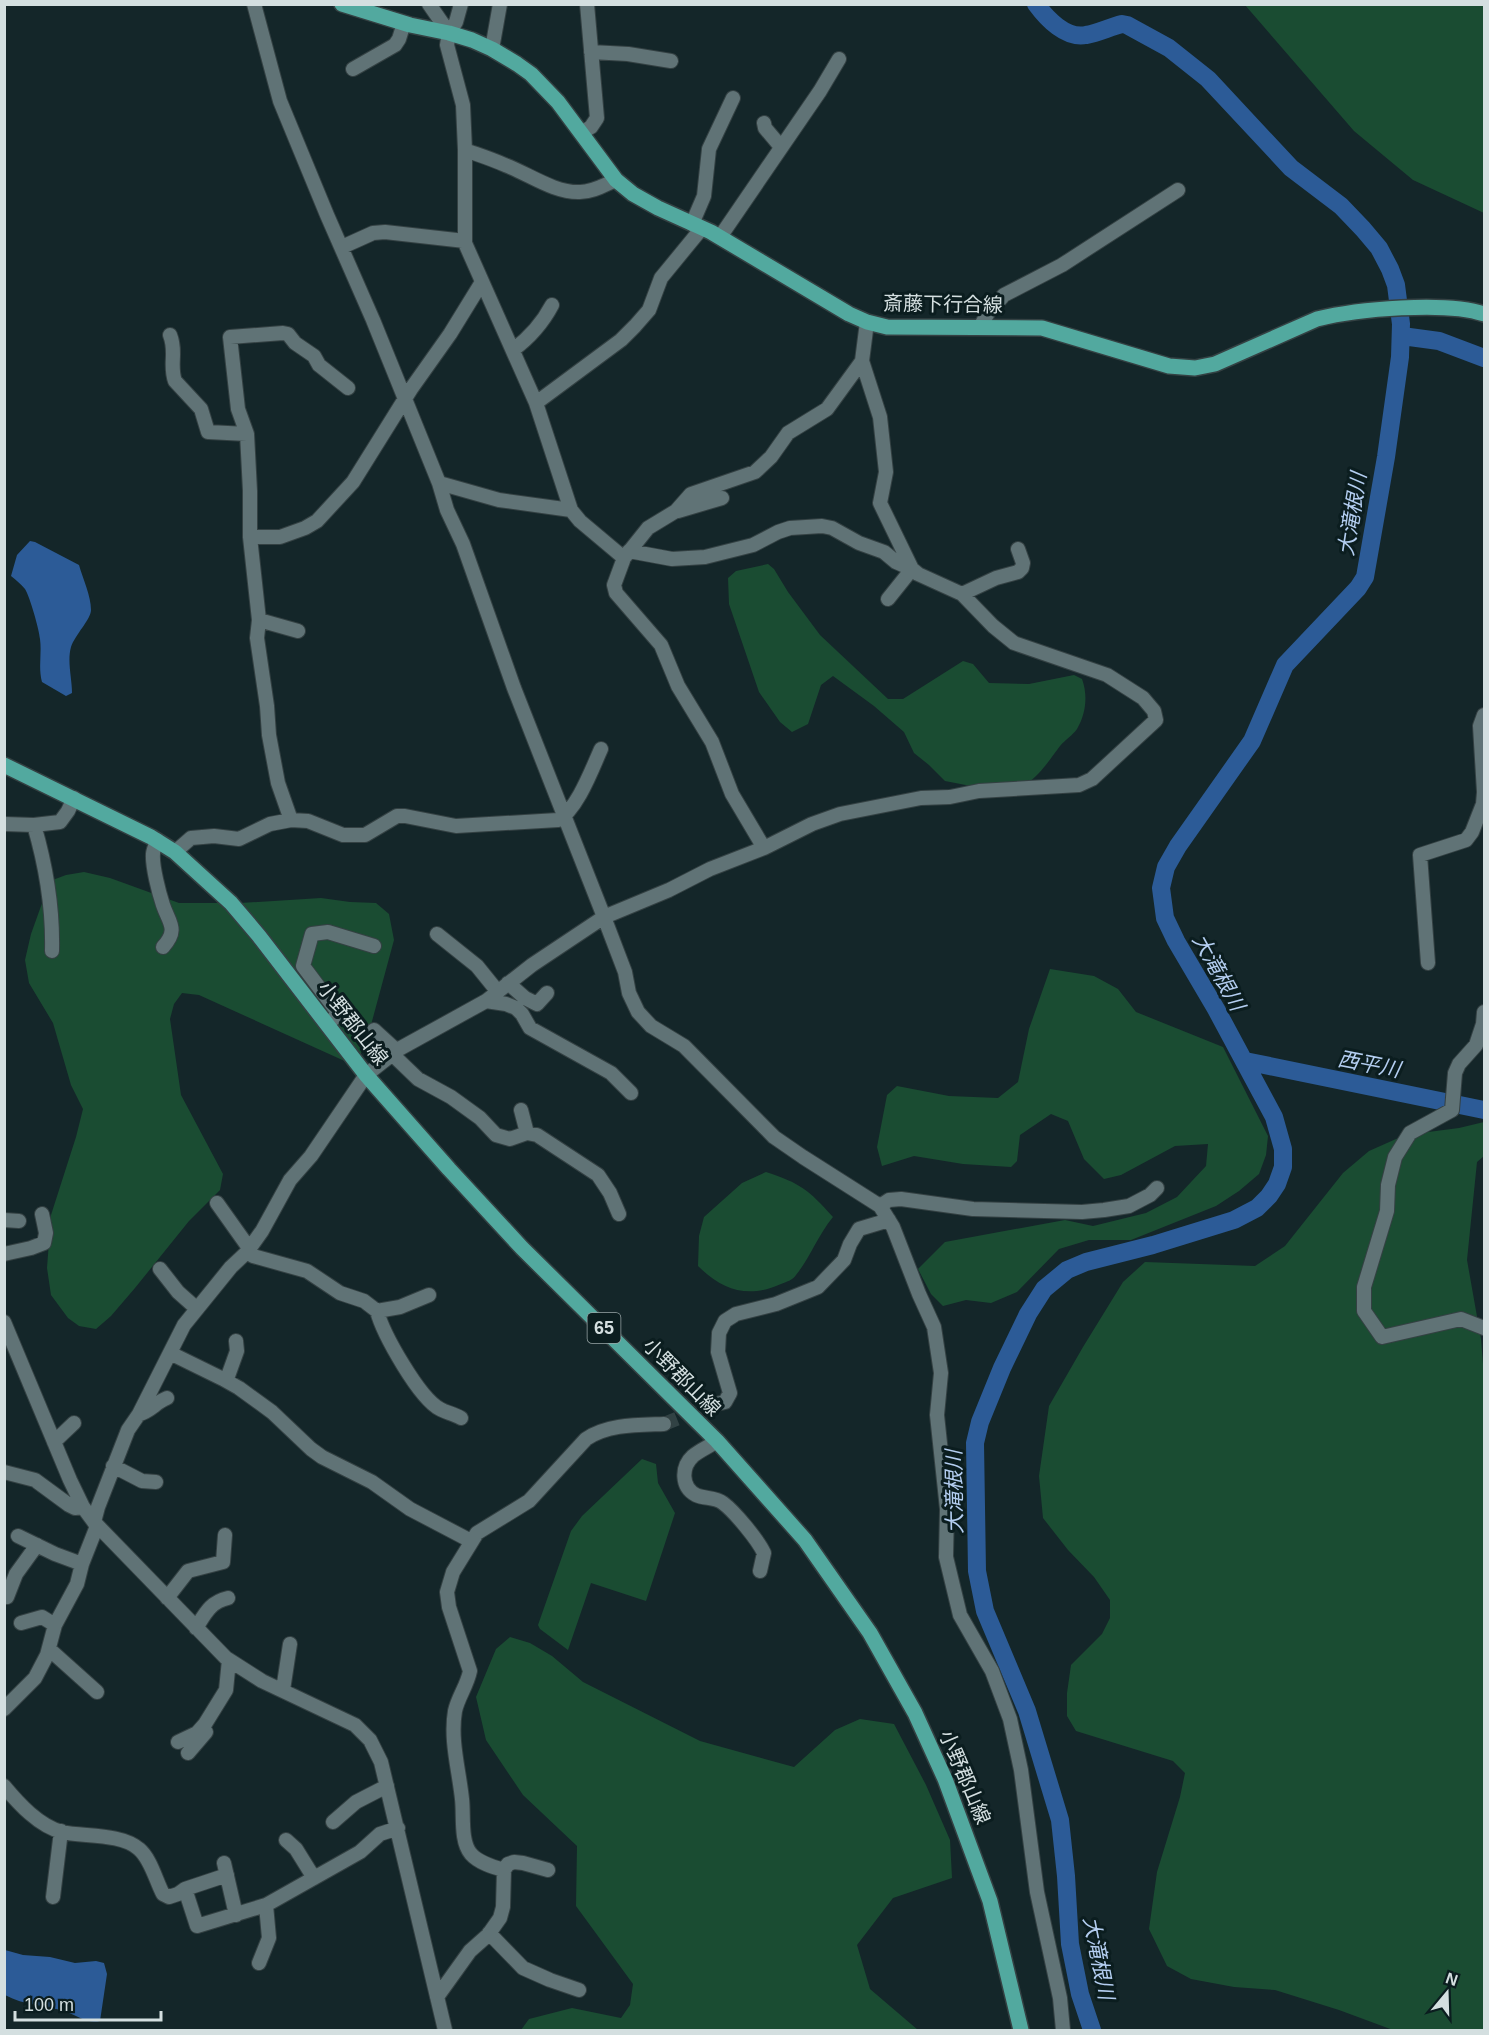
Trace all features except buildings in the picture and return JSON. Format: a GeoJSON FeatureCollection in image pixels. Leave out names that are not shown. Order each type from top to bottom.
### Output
{"type":"FeatureCollection","features":[{"type":"Feature","properties":{"kind":"main road","name":"斎藤下行合線"},"geometry":{"type":"LineString","coordinates":[[342,4],[404,23],[449,33],[492,49],[531,74],[558,102],[616,180],[633,194],[720,237],[849,314],[867,322],[887,327],[908,328],[1042,328],[1169,366],[1196,368],[1215,364],[1317,319],[1366,311],[1428,308],[1468,309],[1485,314]]}},
{"type":"Feature","properties":{"kind":"main road","name":"小野郡山線"},"geometry":{"type":"LineString","coordinates":[[4,765],[157,840],[175,852],[231,903],[366,1076],[449,1170],[522,1248],[717,1441],[805,1540],[870,1634],[915,1713],[945,1779],[990,1901],[1021,2031]]}},
{"type":"Feature","properties":{"kind":"street"},"geometry":{"type":"LineString","coordinates":[[254,4],[280,101],[439,483],[447,510],[463,544],[514,688],[604,917],[625,972],[629,993],[638,1012],[651,1026],[684,1046],[774,1137],[880,1206],[897,1236],[934,1327],[941,1373],[937,1415],[947,1509],[946,1557],[960,1615],[992,1671],[1010,1719],[1021,1770],[1037,1892],[1060,1998],[1063,2031]]}},
{"type":"Feature","properties":{"kind":"street"},"geometry":{"type":"LineString","coordinates":[[429,4],[449,33]]}},
{"type":"Feature","properties":{"kind":"street"},"geometry":{"type":"LineString","coordinates":[[4,1710],[35,1678],[49,1649],[55,1625],[77,1584],[113,1466],[128,1430],[139,1414],[184,1325],[262,1231],[290,1180],[311,1156],[366,1076],[395,1052],[498,992],[532,965],[604,917],[669,890],[710,869],[840,814],[921,798],[979,791],[1078,785],[1092,779],[1156,720],[1154,711],[1143,698],[1107,675],[1014,642],[993,626],[962,594],[918,574],[896,562],[884,552],[859,543],[836,530],[822,526],[790,528],[753,545],[705,557],[672,560],[626,555],[580,521],[570,510],[537,403],[471,259],[465,241],[463,105],[447,45],[449,33],[456,22],[461,4]]}},
{"type":"Feature","properties":{"kind":"street"},"geometry":{"type":"LineString","coordinates":[[492,49],[500,4]]}},
{"type":"Feature","properties":{"kind":"street"},"geometry":{"type":"LineString","coordinates":[[581,133],[591,127],[597,118],[589,5]]}},
{"type":"Feature","properties":{"kind":"street"},"geometry":{"type":"LineString","coordinates":[[353,69],[395,45],[404,23]]}},
{"type":"Feature","properties":{"kind":"street"},"geometry":{"type":"LineString","coordinates":[[591,52],[628,54],[671,61]]}},
{"type":"Feature","properties":{"kind":"street"},"geometry":{"type":"LineString","coordinates":[[720,237],[820,91],[839,58]]}},
{"type":"Feature","properties":{"kind":"street"},"geometry":{"type":"LineString","coordinates":[[537,403],[621,340],[649,310],[661,278],[697,226],[704,195],[709,149],[733,98]]}},
{"type":"Feature","properties":{"kind":"street"},"geometry":{"type":"LineString","coordinates":[[764,123],[765,128],[781,147]]}},
{"type":"Feature","properties":{"kind":"street"},"geometry":{"type":"LineString","coordinates":[[465,150],[549,185],[572,192],[598,189],[616,180]]}},
{"type":"Feature","properties":{"kind":"street"},"geometry":{"type":"LineString","coordinates":[[980,327],[988,313],[1004,296],[1062,265],[1178,190]]}},
{"type":"Feature","properties":{"kind":"street"},"geometry":{"type":"LineString","coordinates":[[342,247],[373,233],[385,232],[465,241]]}},
{"type":"Feature","properties":{"kind":"street"},"geometry":{"type":"LineString","coordinates":[[250,537],[286,535],[317,521],[353,482],[482,282]]}},
{"type":"Feature","properties":{"kind":"street"},"geometry":{"type":"LineString","coordinates":[[513,350],[524,342],[545,319],[552,305]]}},
{"type":"Feature","properties":{"kind":"street"},"geometry":{"type":"LineString","coordinates":[[867,322],[862,361],[880,417],[886,472],[880,503],[912,569]]}},
{"type":"Feature","properties":{"kind":"street"},"geometry":{"type":"LineString","coordinates":[[291,820],[278,783],[269,735],[257,638],[259,620],[250,537],[247,434],[238,409],[230,338],[288,334],[295,343],[314,356],[319,365],[348,388]]}},
{"type":"Feature","properties":{"kind":"street"},"geometry":{"type":"LineString","coordinates":[[170,335],[174,345],[172,375],[174,381],[201,409],[208,432],[247,434]]}},
{"type":"Feature","properties":{"kind":"street"},"geometry":{"type":"LineString","coordinates":[[676,511],[691,494],[755,472],[771,458],[788,433],[827,409],[862,361]]}},
{"type":"Feature","properties":{"kind":"street"},"geometry":{"type":"LineString","coordinates":[[439,483],[499,500],[570,510]]}},
{"type":"Feature","properties":{"kind":"street"},"geometry":{"type":"LineString","coordinates":[[722,498],[676,511],[648,528],[626,555],[614,585],[616,593],[662,645],[678,686],[712,742],[732,794],[764,848]]}},
{"type":"Feature","properties":{"kind":"street"},"geometry":{"type":"LineString","coordinates":[[962,594],[996,578],[1018,572],[1023,563],[1018,549]]}},
{"type":"Feature","properties":{"kind":"street"},"geometry":{"type":"LineString","coordinates":[[888,599],[912,569]]}},
{"type":"Feature","properties":{"kind":"street"},"geometry":{"type":"LineString","coordinates":[[259,620],[298,631]]}},
{"type":"Feature","properties":{"kind":"street"},"geometry":{"type":"LineString","coordinates":[[1428,963],[1420,855],[1466,840],[1472,832],[1483,804],[1480,726],[1485,716]]}},
{"type":"Feature","properties":{"kind":"street"},"geometry":{"type":"LineString","coordinates":[[175,852],[191,838],[214,836],[239,839],[270,824],[291,820],[308,821],[343,835],[365,836],[397,816],[456,826],[558,819],[565,816],[583,787],[601,750]]}},
{"type":"Feature","properties":{"kind":"street"},"geometry":{"type":"LineString","coordinates":[[4,824],[34,825],[60,822],[74,798]]}},
{"type":"Feature","properties":{"kind":"street"},"geometry":{"type":"LineString","coordinates":[[34,825],[46,878],[52,930],[51,951]]}},
{"type":"Feature","properties":{"kind":"street"},"geometry":{"type":"LineString","coordinates":[[157,840],[153,853],[154,868],[163,906],[171,920],[171,933],[163,947]]}},
{"type":"Feature","properties":{"kind":"street"},"geometry":{"type":"LineString","coordinates":[[327,1024],[339,1014],[303,966],[312,934],[328,932],[374,946]]}},
{"type":"Feature","properties":{"kind":"street"},"geometry":{"type":"LineString","coordinates":[[437,934],[477,966],[506,1004],[516,1008],[522,1014],[530,1028],[611,1073],[631,1094]]}},
{"type":"Feature","properties":{"kind":"street"},"geometry":{"type":"LineString","coordinates":[[498,992],[525,998],[537,1004],[547,993]]}},
{"type":"Feature","properties":{"kind":"street"},"geometry":{"type":"LineString","coordinates":[[1485,1012],[1476,1045],[1459,1064],[1455,1073],[1452,1110],[1410,1133],[1395,1157],[1388,1185],[1387,1211],[1364,1287],[1364,1311],[1382,1337],[1461,1319],[1485,1329]]}},
{"type":"Feature","properties":{"kind":"street"},"geometry":{"type":"LineString","coordinates":[[374,1030],[418,1079],[451,1097],[480,1118],[496,1135],[510,1139],[527,1133],[537,1135],[598,1175],[610,1193],[619,1214]]}},
{"type":"Feature","properties":{"kind":"street"},"geometry":{"type":"LineString","coordinates":[[521,1110],[527,1133]]}},
{"type":"Feature","properties":{"kind":"street"},"geometry":{"type":"LineString","coordinates":[[880,1206],[889,1200],[900,1199],[973,1209],[1040,1212],[1104,1210],[1129,1206],[1150,1195],[1157,1188]]}},
{"type":"Feature","properties":{"kind":"street"},"geometry":{"type":"LineString","coordinates":[[217,1203],[254,1256],[307,1270],[340,1293],[364,1301],[377,1311],[380,1323],[400,1361],[423,1393],[440,1410],[451,1412],[461,1418]]}},
{"type":"Feature","properties":{"kind":"street"},"geometry":{"type":"LineString","coordinates":[[4,1254],[44,1243],[46,1233],[42,1214]]}},
{"type":"Feature","properties":{"kind":"street"},"geometry":{"type":"LineString","coordinates":[[708,1406],[725,1402],[730,1393],[718,1352],[718,1333],[725,1321],[736,1314],[776,1304],[818,1287],[844,1260],[859,1229],[889,1220]]}},
{"type":"Feature","properties":{"kind":"street"},"geometry":{"type":"LineString","coordinates":[[159,1269],[178,1292],[196,1308]]}},
{"type":"Feature","properties":{"kind":"street"},"geometry":{"type":"LineString","coordinates":[[377,1311],[400,1307],[429,1295]]}},
{"type":"Feature","properties":{"kind":"street"},"geometry":{"type":"LineString","coordinates":[[4,1322],[70,1480],[83,1507],[96,1524],[229,1660],[262,1681],[323,1708],[363,1731],[377,1750],[398,1828],[405,1868],[445,2031]]}},
{"type":"Feature","properties":{"kind":"street"},"geometry":{"type":"LineString","coordinates":[[223,1379],[228,1376],[237,1352],[236,1341]]}},
{"type":"Feature","properties":{"kind":"street"},"geometry":{"type":"LineString","coordinates":[[170,1353],[239,1388],[272,1412],[322,1457],[372,1482],[410,1509],[471,1541]]}},
{"type":"Feature","properties":{"kind":"street"},"geometry":{"type":"LineString","coordinates":[[139,1414],[146,1413],[160,1400],[167,1398]]}},
{"type":"Feature","properties":{"kind":"street"},"geometry":{"type":"LineString","coordinates":[[54,1442],[74,1423]]}},
{"type":"Feature","properties":{"kind":"street"},"geometry":{"type":"LineString","coordinates":[[504,1870],[478,1860],[467,1846],[454,1748],[456,1709],[470,1671],[449,1607],[447,1592],[453,1572],[477,1533],[529,1502],[586,1439],[617,1427],[664,1424]]}},
{"type":"Feature","properties":{"kind":"street"},"geometry":{"type":"LineString","coordinates":[[717,1441],[693,1456],[684,1475],[686,1486],[696,1495],[723,1503],[737,1518],[764,1553],[760,1571]]}},
{"type":"Feature","properties":{"kind":"street"},"geometry":{"type":"LineString","coordinates":[[113,1466],[142,1481],[156,1482]]}},
{"type":"Feature","properties":{"kind":"street"},"geometry":{"type":"LineString","coordinates":[[4,1472],[35,1480],[69,1505],[75,1508],[83,1507]]}},
{"type":"Feature","properties":{"kind":"street"},"geometry":{"type":"LineString","coordinates":[[167,1598],[188,1570],[223,1562],[225,1535]]}},
{"type":"Feature","properties":{"kind":"street"},"geometry":{"type":"LineString","coordinates":[[18,1536],[82,1564]]}},
{"type":"Feature","properties":{"kind":"street"},"geometry":{"type":"LineString","coordinates":[[7,1597],[16,1574],[37,1545]]}},
{"type":"Feature","properties":{"kind":"street"},"geometry":{"type":"LineString","coordinates":[[196,1628],[211,1605],[217,1600],[228,1598]]}},
{"type":"Feature","properties":{"kind":"street"},"geometry":{"type":"LineString","coordinates":[[21,1623],[42,1617],[55,1625]]}},
{"type":"Feature","properties":{"kind":"street"},"geometry":{"type":"LineString","coordinates":[[283,1690],[290,1644]]}},
{"type":"Feature","properties":{"kind":"street"},"geometry":{"type":"LineString","coordinates":[[49,1649],[97,1692]]}},
{"type":"Feature","properties":{"kind":"street"},"geometry":{"type":"LineString","coordinates":[[177,1742],[197,1733],[206,1724],[226,1690],[229,1660]]}},
{"type":"Feature","properties":{"kind":"street"},"geometry":{"type":"LineString","coordinates":[[188,1753],[218,1717],[219,1701]]}},
{"type":"Feature","properties":{"kind":"street"},"geometry":{"type":"LineString","coordinates":[[4,1786],[40,1821],[61,1831],[109,1837],[136,1847],[147,1860],[163,1894],[170,1897],[226,1869],[236,1915]]}},
{"type":"Feature","properties":{"kind":"street"},"geometry":{"type":"LineString","coordinates":[[333,1822],[356,1802],[387,1786]]}},
{"type":"Feature","properties":{"kind":"street"},"geometry":{"type":"LineString","coordinates":[[185,1889],[197,1926],[236,1915],[266,1905],[360,1852],[380,1834],[398,1828]]}},
{"type":"Feature","properties":{"kind":"street"},"geometry":{"type":"LineString","coordinates":[[53,1898],[61,1831]]}},
{"type":"Feature","properties":{"kind":"street"},"geometry":{"type":"LineString","coordinates":[[286,1840],[296,1849],[314,1878]]}},
{"type":"Feature","properties":{"kind":"street"},"geometry":{"type":"LineString","coordinates":[[437,1997],[470,1950],[489,1933],[502,1914],[504,1870],[508,1864],[514,1862],[549,1870]]}},
{"type":"Feature","properties":{"kind":"street"},"geometry":{"type":"LineString","coordinates":[[259,1963],[269,1938],[266,1905]]}},
{"type":"Feature","properties":{"kind":"street"},"geometry":{"type":"LineString","coordinates":[[489,1933],[523,1968],[579,1990]]}},
{"type":"Feature","properties":{"kind":"green space"},"geometry":{"type":"Polygon","coordinates":[[[1245,5],[1484,5],[1484,213],[1413,180],[1354,131],[1245,5]]]}},
{"type":"Feature","properties":{"kind":"green space"},"geometry":{"type":"Polygon","coordinates":[[[768,564],[774,569],[820,635],[888,699],[903,699],[963,661],[973,664],[989,683],[1029,684],[1074,675],[1082,679],[1085,698],[1080,723],[1041,771],[1026,785],[976,787],[945,781],[914,753],[904,732],[874,706],[833,676],[821,685],[808,724],[792,732],[780,722],[759,692],[729,604],[728,578],[736,571],[768,564]]]}},
{"type":"Feature","properties":{"kind":"green space"},"geometry":{"type":"Polygon","coordinates":[[[84,872],[110,878],[179,903],[240,903],[321,898],[376,903],[389,914],[394,940],[368,1036],[359,1058],[349,1063],[199,995],[182,993],[174,1004],[170,1019],[181,1095],[223,1174],[220,1190],[189,1221],[111,1316],[96,1329],[79,1326],[68,1318],[51,1295],[47,1268],[51,1215],[83,1109],[71,1085],[53,1023],[29,983],[25,960],[31,934],[50,881],[84,872]]]}},
{"type":"Feature","properties":{"kind":"green space"},"geometry":{"type":"Polygon","coordinates":[[[1050,969],[1094,976],[1118,989],[1136,1012],[1223,1047],[1268,1136],[1266,1155],[1259,1174],[1216,1206],[1131,1240],[1089,1240],[1059,1249],[1017,1292],[991,1303],[966,1300],[943,1306],[931,1294],[918,1269],[945,1242],[1065,1220],[1093,1226],[1146,1213],[1177,1197],[1206,1166],[1208,1144],[1175,1146],[1121,1175],[1104,1179],[1084,1159],[1068,1121],[1051,1114],[1020,1135],[1017,1161],[1011,1167],[963,1164],[914,1156],[882,1166],[877,1147],[887,1095],[897,1086],[949,1096],[998,1098],[1018,1082],[1029,1029],[1050,969]]]}},
{"type":"Feature","properties":{"kind":"green space"},"geometry":{"type":"Polygon","coordinates":[[[1484,1122],[1484,1156],[1477,1162],[1467,1260],[1481,1339],[1484,1376],[1484,2030],[1393,2030],[1275,1990],[1234,1987],[1191,1979],[1167,1966],[1149,1929],[1157,1872],[1185,1773],[1173,1761],[1076,1731],[1067,1716],[1071,1665],[1102,1634],[1110,1618],[1110,1600],[1094,1577],[1068,1550],[1043,1518],[1039,1476],[1049,1406],[1123,1282],[1145,1262],[1255,1266],[1285,1246],[1343,1173],[1369,1151],[1405,1135],[1459,1128],[1484,1122]]]}},
{"type":"Feature","properties":{"kind":"green space"},"geometry":{"type":"Polygon","coordinates":[[[766,1172],[803,1188],[833,1217],[793,1278],[769,1289],[736,1290],[716,1281],[698,1266],[699,1236],[704,1217],[742,1183],[766,1172]]]}},
{"type":"Feature","properties":{"kind":"green space"},"geometry":{"type":"Polygon","coordinates":[[[642,1459],[656,1464],[658,1483],[675,1513],[646,1601],[591,1583],[568,1650],[538,1625],[571,1531],[582,1516],[642,1459]]]}},
{"type":"Feature","properties":{"kind":"green space"},"geometry":{"type":"Polygon","coordinates":[[[510,1637],[530,1643],[552,1656],[583,1682],[700,1741],[794,1767],[835,1730],[860,1719],[894,1724],[926,1785],[950,1840],[952,1878],[893,1898],[857,1945],[870,1989],[918,2030],[521,2030],[529,2019],[572,2008],[621,2018],[630,2005],[633,1984],[576,1906],[577,1846],[523,1795],[486,1740],[476,1697],[496,1649],[510,1637]]]}},
{"type":"Feature","properties":{"kind":"water"},"geometry":{"type":"Polygon","coordinates":[[[30,541],[79,565],[90,599],[90,614],[71,647],[72,693],[66,696],[42,682],[40,639],[34,613],[25,589],[11,576],[17,555],[30,541]]]}},
{"type":"Feature","properties":{"kind":"water"},"geometry":{"type":"Polygon","coordinates":[[[5,1950],[75,1963],[96,1961],[104,1963],[107,1974],[100,2021],[86,2020],[64,2011],[26,2003],[5,1995],[5,1950]]]}},
{"type":"Feature","properties":{"kind":"waterway","name":"大滝根川"},"geometry":{"type":"LineString","coordinates":[[1036,4],[1051,21],[1071,34],[1086,35],[1122,24],[1127,25],[1169,48],[1208,79],[1291,168],[1341,206],[1379,248],[1396,285],[1401,324],[1400,357],[1386,457],[1365,577],[1358,588],[1285,665],[1252,741],[1178,846],[1166,867],[1161,888],[1165,918],[1176,941],[1216,1009],[1274,1117],[1283,1149],[1283,1167],[1277,1184],[1257,1208],[1234,1220],[1153,1245],[1086,1262],[1067,1270],[1044,1289],[1028,1314],[1002,1368],[980,1422],[975,1443],[977,1571],[985,1611],[1027,1711],[1060,1820],[1070,1944],[1080,1994],[1092,2030]]}},
{"type":"Feature","properties":{"kind":"waterway"},"geometry":{"type":"LineString","coordinates":[[1402,336],[1439,341],[1484,358]]}},
{"type":"Feature","properties":{"kind":"waterway","name":"西平川"},"geometry":{"type":"LineString","coordinates":[[1245,1061],[1484,1110]]}},
{"type":"Feature","properties":{"kind":"tunnel"},"geometry":{"type":"LineString","coordinates":[[664,1424],[708,1406]]}}]}
